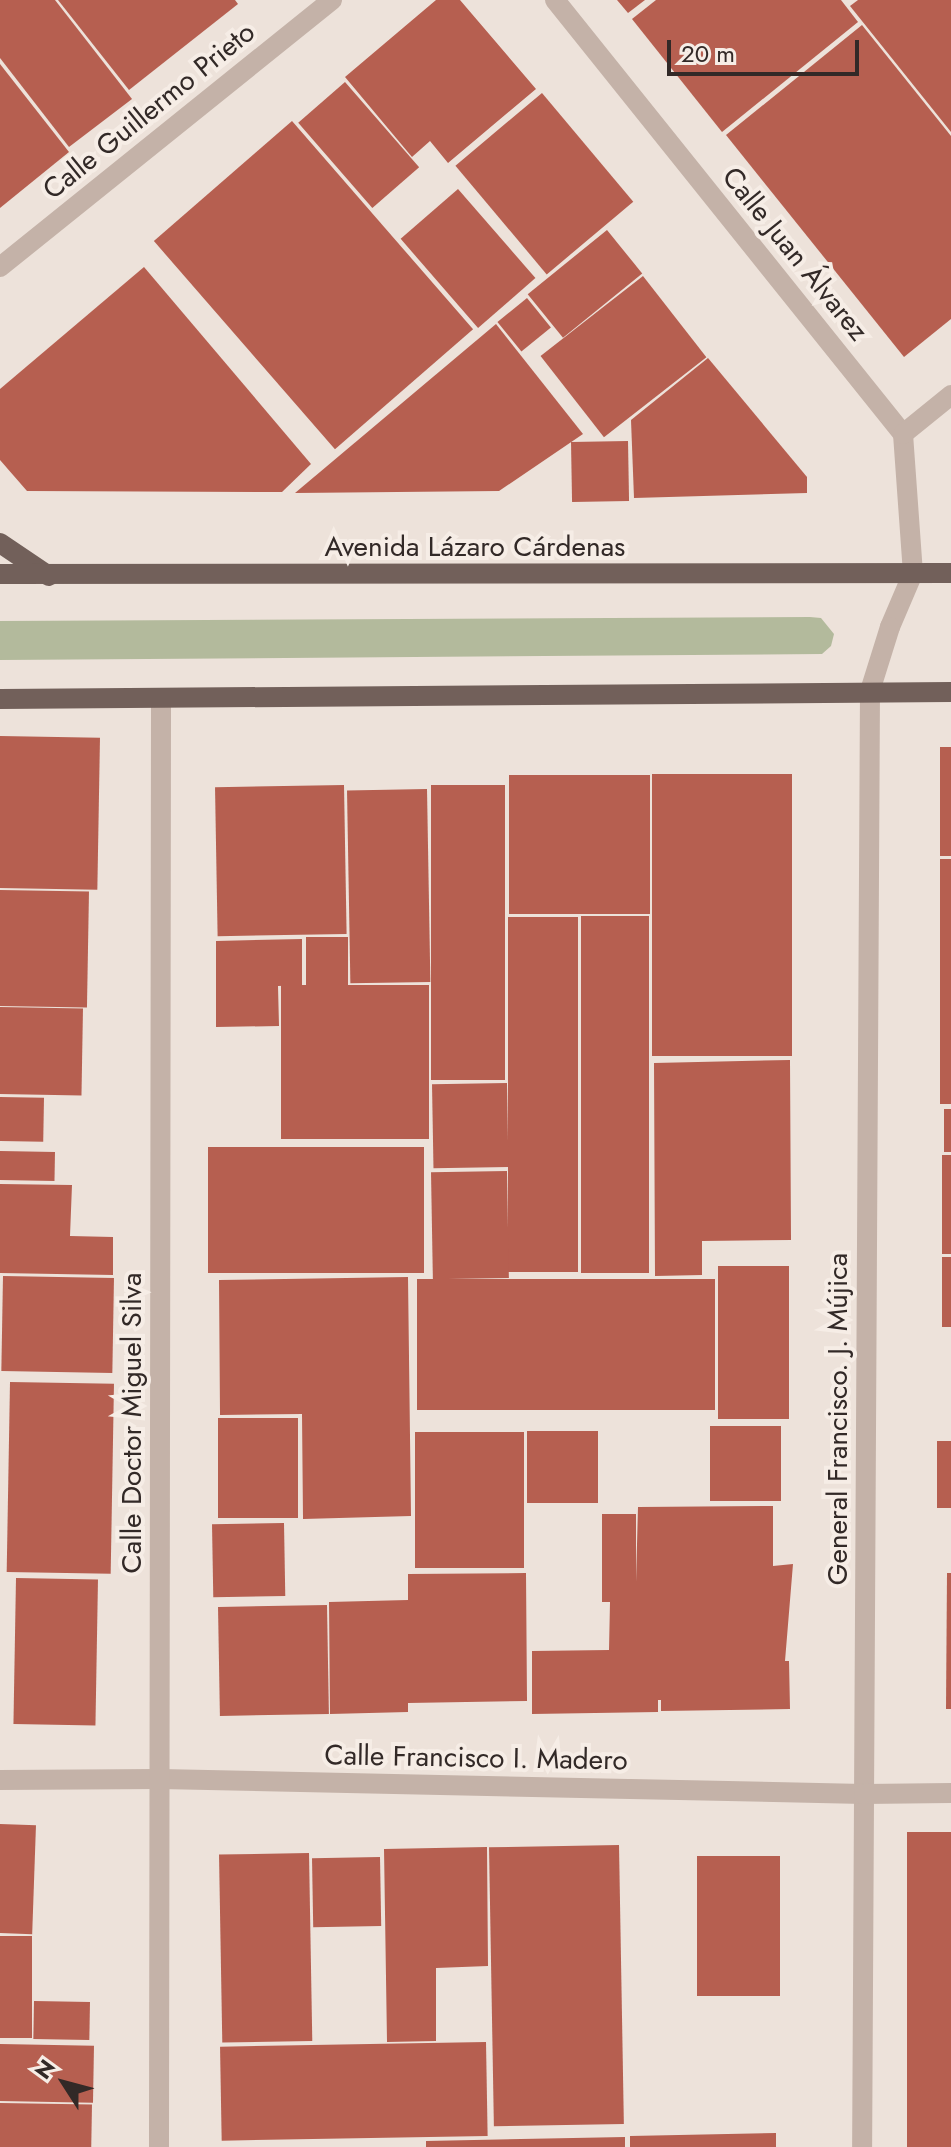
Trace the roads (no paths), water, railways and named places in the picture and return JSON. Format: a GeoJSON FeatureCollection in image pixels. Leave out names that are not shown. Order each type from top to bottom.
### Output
{"type":"FeatureCollection","features":[{"type":"Feature","properties":{"kind":"main road"},"geometry":{"type":"LineString","coordinates":[[0,543],[49,576]]}},
{"type":"Feature","properties":{"kind":"main road","name":"Avenida Lázaro Cárdenas"},"geometry":{"type":"LineString","coordinates":[[0,574],[951,573]]}},
{"type":"Feature","properties":{"kind":"main road"},"geometry":{"type":"LineString","coordinates":[[0,699],[951,692]]}},
{"type":"Feature","properties":{"kind":"street","name":"Calle Guillermo Prieto"},"geometry":{"type":"LineString","coordinates":[[0,267],[332,0]]}},
{"type":"Feature","properties":{"kind":"street","name":"Calle Juan Álvarez"},"geometry":{"type":"LineString","coordinates":[[555,0],[903,434]]}},
{"type":"Feature","properties":{"kind":"street"},"geometry":{"type":"LineString","coordinates":[[913,573],[903,434],[951,395]]}},
{"type":"Feature","properties":{"kind":"street","name":"General Francisco. J. Mújica"},"geometry":{"type":"LineString","coordinates":[[862,2147],[870,691],[890,627],[913,573]]}},
{"type":"Feature","properties":{"kind":"street","name":"Calle Doctor Miguel Silva"},"geometry":{"type":"LineString","coordinates":[[159,2147],[161,698]]}},
{"type":"Feature","properties":{"kind":"street","name":"Calle Francisco I. Madero"},"geometry":{"type":"LineString","coordinates":[[0,1780],[160,1779],[864,1794],[951,1793]]}}]}
